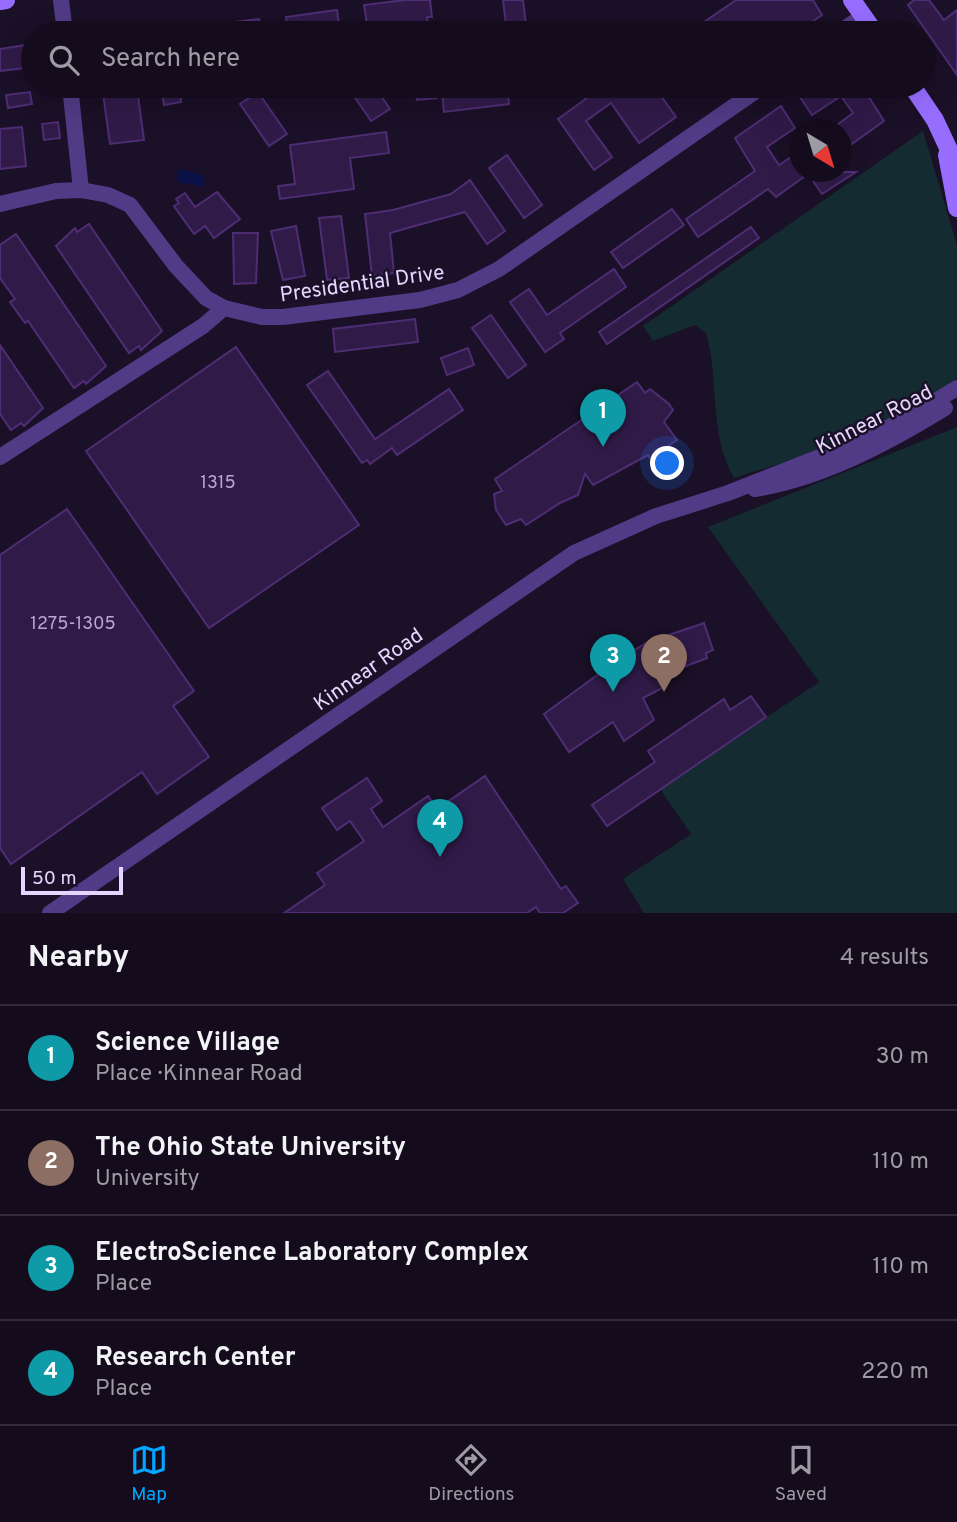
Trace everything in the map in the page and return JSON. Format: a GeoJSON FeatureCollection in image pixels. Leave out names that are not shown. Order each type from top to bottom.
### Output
{"type":"FeatureCollection","features":[{"type":"Feature","properties":{"kind":"street"},"geometry":{"type":"LineString","coordinates":[[0,1],[6,0]]}},
{"type":"Feature","properties":{"kind":"street"},"geometry":{"type":"LineString","coordinates":[[61,0],[64,21]]}},
{"type":"Feature","properties":{"kind":"street"},"geometry":{"type":"LineString","coordinates":[[852,0],[867,21]]}},
{"type":"Feature","properties":{"kind":"street"},"geometry":{"type":"LineString","coordinates":[[856,21],[863,16]]}},
{"type":"Feature","properties":{"kind":"street"},"geometry":{"type":"LineString","coordinates":[[71,98],[81,190]]}},
{"type":"Feature","properties":{"kind":"street","name":"Presidential Drive"},"geometry":{"type":"LineString","coordinates":[[0,204],[56,191],[81,190],[108,195],[130,205],[194,288],[224,308],[262,317],[283,317],[420,300],[458,290],[519,256],[746,98]]}},
{"type":"Feature","properties":{"kind":"street"},"geometry":{"type":"LineString","coordinates":[[919,98],[957,167]]}},
{"type":"Feature","properties":{"kind":"street"},"geometry":{"type":"LineString","coordinates":[[945,141],[957,208]]}},
{"type":"Feature","properties":{"kind":"street"},"geometry":{"type":"LineString","coordinates":[[0,457],[203,326],[224,308]]}},
{"type":"Feature","properties":{"kind":"street","name":"Kinnear Road"},"geometry":{"type":"LineString","coordinates":[[50,913],[574,554],[621,529],[728,493],[858,442],[902,421],[957,388]]}},
{"type":"Feature","properties":{"kind":"street","name":"Kinnear Road"},"geometry":{"type":"LineString","coordinates":[[728,493],[807,475],[849,459],[907,431],[957,401]]}},
{"type":"Feature","properties":{"kind":"green space"},"geometry":{"type":"Polygon","coordinates":[[[923,131],[957,245],[957,378],[939,393],[842,444],[734,478],[726,461],[717,425],[713,370],[706,333],[695,325],[653,341],[643,326],[923,131]]]}},
{"type":"Feature","properties":{"kind":"green space"},"geometry":{"type":"Polygon","coordinates":[[[957,427],[957,913],[644,913],[623,879],[691,834],[660,789],[819,682],[708,527],[957,427]]]}},
{"type":"Feature","properties":{"kind":"shaded area"},"geometry":{"type":"Polygon","coordinates":[[[181,169],[205,176],[203,187],[178,182],[178,171],[181,169]]]}},
{"type":"Feature","properties":{"kind":"building"},"geometry":{"type":"Polygon","coordinates":[[[430,0],[432,17],[427,17],[428,21],[367,21],[364,5],[430,0]]]}},
{"type":"Feature","properties":{"kind":"building"},"geometry":{"type":"Polygon","coordinates":[[[503,0],[523,0],[526,21],[506,21],[503,0]]]}},
{"type":"Feature","properties":{"kind":"building"},"geometry":{"type":"Polygon","coordinates":[[[736,0],[813,0],[822,15],[813,21],[705,21],[736,0]]]}},
{"type":"Feature","properties":{"kind":"building"},"geometry":{"type":"Polygon","coordinates":[[[914,0],[929,0],[944,20],[957,10],[957,75],[936,45],[936,21],[919,21],[908,5],[914,0]]]}},
{"type":"Feature","properties":{"kind":"building"},"geometry":{"type":"Polygon","coordinates":[[[337,10],[339,21],[286,21],[286,17],[337,10]]]}},
{"type":"Feature","properties":{"kind":"building"},"geometry":{"type":"Polygon","coordinates":[[[21,46],[21,68],[0,71],[0,49],[21,46]]]}},
{"type":"Feature","properties":{"kind":"building"},"geometry":{"type":"Polygon","coordinates":[[[21,93],[21,98],[31,98],[32,104],[8,108],[6,95],[21,93]]]}},
{"type":"Feature","properties":{"kind":"building"},"geometry":{"type":"Polygon","coordinates":[[[104,98],[138,98],[144,140],[110,144],[104,98]]]}},
{"type":"Feature","properties":{"kind":"building"},"geometry":{"type":"Polygon","coordinates":[[[163,98],[180,98],[181,102],[164,105],[163,98]]]}},
{"type":"Feature","properties":{"kind":"building"},"geometry":{"type":"Polygon","coordinates":[[[249,98],[262,98],[287,134],[269,146],[240,104],[249,98]]]}},
{"type":"Feature","properties":{"kind":"building"},"geometry":{"type":"Polygon","coordinates":[[[355,98],[382,98],[390,109],[371,121],[355,98]]]}},
{"type":"Feature","properties":{"kind":"building"},"geometry":{"type":"Polygon","coordinates":[[[443,98],[508,98],[509,104],[444,112],[443,98]]]}},
{"type":"Feature","properties":{"kind":"building"},"geometry":{"type":"Polygon","coordinates":[[[587,98],[663,98],[676,117],[639,143],[611,103],[586,121],[612,157],[594,170],[558,119],[587,98]]]}},
{"type":"Feature","properties":{"kind":"building"},"geometry":{"type":"Polygon","coordinates":[[[801,98],[838,98],[812,115],[801,98]]]}},
{"type":"Feature","properties":{"kind":"building"},"geometry":{"type":"Polygon","coordinates":[[[842,98],[870,98],[884,121],[852,144],[852,119],[845,119],[853,113],[842,98]]]}},
{"type":"Feature","properties":{"kind":"building"},"geometry":{"type":"Polygon","coordinates":[[[781,106],[789,119],[789,132],[767,147],[779,165],[789,158],[789,182],[797,182],[776,197],[768,189],[698,237],[686,219],[755,171],[735,138],[781,106]]]}},
{"type":"Feature","properties":{"kind":"building"},"geometry":{"type":"Polygon","coordinates":[[[58,122],[60,138],[44,140],[42,124],[58,122]]]}},
{"type":"Feature","properties":{"kind":"building"},"geometry":{"type":"Polygon","coordinates":[[[22,127],[26,166],[0,169],[0,129],[22,127]]]}},
{"type":"Feature","properties":{"kind":"building"},"geometry":{"type":"Polygon","coordinates":[[[386,132],[389,153],[350,158],[354,189],[280,199],[278,186],[295,184],[290,145],[386,132]]]}},
{"type":"Feature","properties":{"kind":"building"},"geometry":{"type":"Polygon","coordinates":[[[507,155],[542,205],[524,218],[489,168],[507,155]]]}},
{"type":"Feature","properties":{"kind":"building"},"geometry":{"type":"Polygon","coordinates":[[[470,180],[505,231],[487,244],[465,212],[390,233],[394,273],[372,276],[365,214],[393,210],[451,194],[470,180]]]}},
{"type":"Feature","properties":{"kind":"building"},"geometry":{"type":"Polygon","coordinates":[[[814,182],[841,182],[822,194],[814,182]]]}},
{"type":"Feature","properties":{"kind":"building"},"geometry":{"type":"Polygon","coordinates":[[[217,192],[240,219],[214,238],[205,226],[194,234],[174,206],[179,203],[176,199],[185,193],[195,207],[217,192]]]}},
{"type":"Feature","properties":{"kind":"building"},"geometry":{"type":"Polygon","coordinates":[[[672,209],[684,225],[623,268],[611,252],[672,209]]]}},
{"type":"Feature","properties":{"kind":"building"},"geometry":{"type":"Polygon","coordinates":[[[341,216],[349,278],[327,280],[319,218],[341,216]]]}},
{"type":"Feature","properties":{"kind":"building"},"geometry":{"type":"Polygon","coordinates":[[[89,224],[162,331],[141,350],[139,346],[129,353],[56,246],[75,228],[77,232],[89,224]]]}},
{"type":"Feature","properties":{"kind":"building"},"geometry":{"type":"Polygon","coordinates":[[[296,226],[305,276],[283,280],[271,231],[296,226]]]}},
{"type":"Feature","properties":{"kind":"building"},"geometry":{"type":"Polygon","coordinates":[[[751,227],[759,238],[607,344],[599,332],[751,227]]]}},
{"type":"Feature","properties":{"kind":"building"},"geometry":{"type":"Polygon","coordinates":[[[233,233],[258,233],[256,283],[234,284],[233,233]]]}},
{"type":"Feature","properties":{"kind":"building"},"geometry":{"type":"Polygon","coordinates":[[[16,234],[106,366],[86,384],[84,381],[74,388],[28,321],[25,323],[10,302],[15,299],[0,278],[0,245],[16,234]]]}},
{"type":"Feature","properties":{"kind":"building"},"geometry":{"type":"Polygon","coordinates":[[[614,269],[626,287],[560,333],[564,339],[545,352],[510,302],[529,289],[547,315],[614,269]]]}},
{"type":"Feature","properties":{"kind":"building"},"geometry":{"type":"Polygon","coordinates":[[[491,315],[526,365],[508,378],[472,328],[491,315]]]}},
{"type":"Feature","properties":{"kind":"building"},"geometry":{"type":"Polygon","coordinates":[[[415,319],[418,342],[335,352],[333,329],[415,319]]]}},
{"type":"Feature","properties":{"kind":"building"},"geometry":{"type":"Polygon","coordinates":[[[0,345],[43,408],[24,426],[21,423],[11,430],[0,414],[0,345]]]}},
{"type":"Feature","properties":{"kind":"building"},"geometry":{"type":"Polygon","coordinates":[[[236,347],[359,525],[209,628],[86,451],[236,347]]]}},
{"type":"Feature","properties":{"kind":"building"},"geometry":{"type":"Polygon","coordinates":[[[468,348],[474,365],[447,375],[441,358],[468,348]]]}},
{"type":"Feature","properties":{"kind":"building"},"geometry":{"type":"Polygon","coordinates":[[[328,371],[375,439],[449,389],[463,410],[397,455],[392,448],[370,464],[367,460],[362,463],[307,385],[328,371]]]}},
{"type":"Feature","properties":{"kind":"building"},"geometry":{"type":"Polygon","coordinates":[[[637,382],[645,393],[650,389],[669,404],[673,410],[664,422],[677,440],[650,458],[648,455],[593,485],[585,474],[578,495],[526,525],[521,519],[506,525],[496,510],[494,494],[502,491],[495,479],[637,382]]]}},
{"type":"Feature","properties":{"kind":"building"},"geometry":{"type":"Polygon","coordinates":[[[67,509],[194,691],[173,706],[209,757],[157,794],[142,772],[11,864],[0,848],[0,555],[67,509]]]}},
{"type":"Feature","properties":{"kind":"building"},"geometry":{"type":"Polygon","coordinates":[[[704,623],[713,650],[706,653],[707,658],[660,676],[666,686],[643,698],[654,720],[624,741],[613,722],[569,752],[544,714],[615,662],[648,642],[704,623]]]}},
{"type":"Feature","properties":{"kind":"building"},"geometry":{"type":"Polygon","coordinates":[[[751,696],[766,717],[607,826],[592,805],[655,762],[648,751],[724,699],[730,710],[751,696]]]}},
{"type":"Feature","properties":{"kind":"building"},"geometry":{"type":"Polygon","coordinates":[[[485,776],[561,889],[566,886],[578,903],[563,913],[540,913],[536,907],[527,913],[284,913],[325,885],[317,873],[364,841],[350,821],[337,830],[322,808],[367,778],[382,801],[371,809],[383,827],[428,796],[437,809],[485,776]]]}},
{"type":"Feature","properties":{"kind":"place","name":"Science Village"},"geometry":{"type":"Point","coordinates":[603,447]}},
{"type":"Feature","properties":{"kind":"place","name":"ElectroScience Laboratory Complex"},"geometry":{"type":"Point","coordinates":[613,692]}},
{"type":"Feature","properties":{"kind":"place","name":"The Ohio State University"},"geometry":{"type":"Point","coordinates":[664,692]}},
{"type":"Feature","properties":{"kind":"place","name":"Research Center"},"geometry":{"type":"Point","coordinates":[440,857]}}]}
